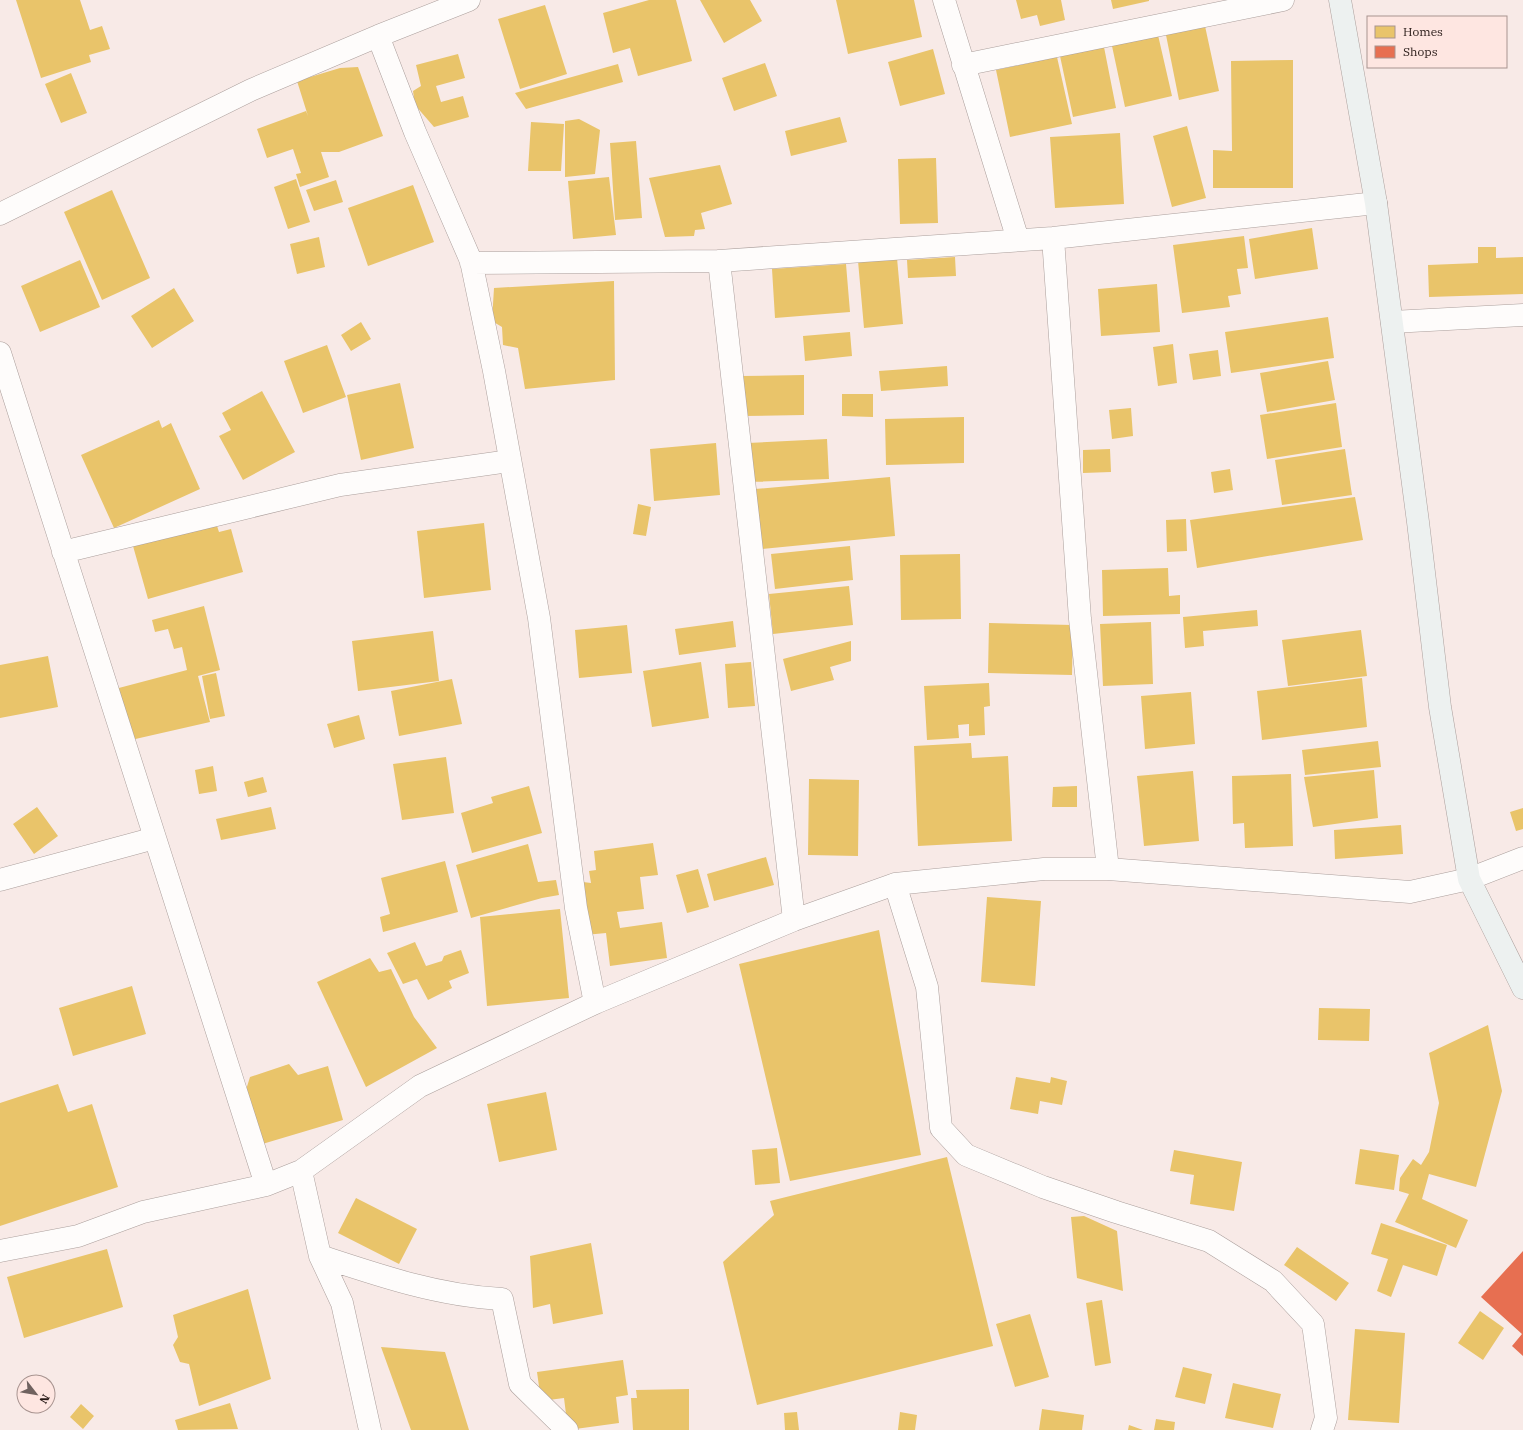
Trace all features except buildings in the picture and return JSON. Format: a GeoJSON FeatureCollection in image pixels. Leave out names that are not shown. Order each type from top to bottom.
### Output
{"type":"FeatureCollection","features":[{"type":"Feature","properties":{"kind":"street"},"geometry":{"type":"LineString","coordinates":[[0,214],[251,90],[378,36],[469,0]]}},
{"type":"Feature","properties":{"kind":"street"},"geometry":{"type":"LineString","coordinates":[[944,0],[1018,240]]}},
{"type":"Feature","properties":{"kind":"street"},"geometry":{"type":"LineString","coordinates":[[963,65],[1283,0]]}},
{"type":"Feature","properties":{"kind":"street"},"geometry":{"type":"LineString","coordinates":[[1340,0],[1376,203],[1418,522],[1440,707],[1468,879],[1523,988]]}},
{"type":"Feature","properties":{"kind":"street"},"geometry":{"type":"LineString","coordinates":[[378,36],[415,132],[471,263],[494,371],[539,618],[576,908],[595,1003]]}},
{"type":"Feature","properties":{"kind":"street"},"geometry":{"type":"LineString","coordinates":[[471,263],[719,261],[1053,238],[1376,203]]}},
{"type":"Feature","properties":{"kind":"street"},"geometry":{"type":"LineString","coordinates":[[1053,238],[1080,619],[1108,870]]}},
{"type":"Feature","properties":{"kind":"street"},"geometry":{"type":"LineString","coordinates":[[719,261],[794,920]]}},
{"type":"Feature","properties":{"kind":"street"},"geometry":{"type":"LineString","coordinates":[[1392,322],[1523,315]]}},
{"type":"Feature","properties":{"kind":"street"},"geometry":{"type":"LineString","coordinates":[[0,354],[266,1185]]}},
{"type":"Feature","properties":{"kind":"street"},"geometry":{"type":"LineString","coordinates":[[64,552],[340,485],[510,461]]}},
{"type":"Feature","properties":{"kind":"street"},"geometry":{"type":"LineString","coordinates":[[0,880],[155,838]]}},
{"type":"Feature","properties":{"kind":"street"},"geometry":{"type":"LineString","coordinates":[[0,1251],[78,1236],[144,1212],[266,1185],[301,1170],[420,1086],[595,1003],[794,920],[895,884],[1044,868],[1108,870],[1410,892],[1468,879],[1523,858]]}},
{"type":"Feature","properties":{"kind":"street"},"geometry":{"type":"LineString","coordinates":[[895,884],[927,987],[941,1128],[966,1155],[1050,1190],[1209,1241],[1273,1281],[1313,1324],[1326,1418],[1322,1430]]}},
{"type":"Feature","properties":{"kind":"street"},"geometry":{"type":"LineString","coordinates":[[301,1170],[320,1256],[342,1304],[370,1430]]}},
{"type":"Feature","properties":{"kind":"street"},"geometry":{"type":"LineString","coordinates":[[320,1256],[393,1280],[477,1298],[502,1299],[520,1384],[567,1430]]}}]}
